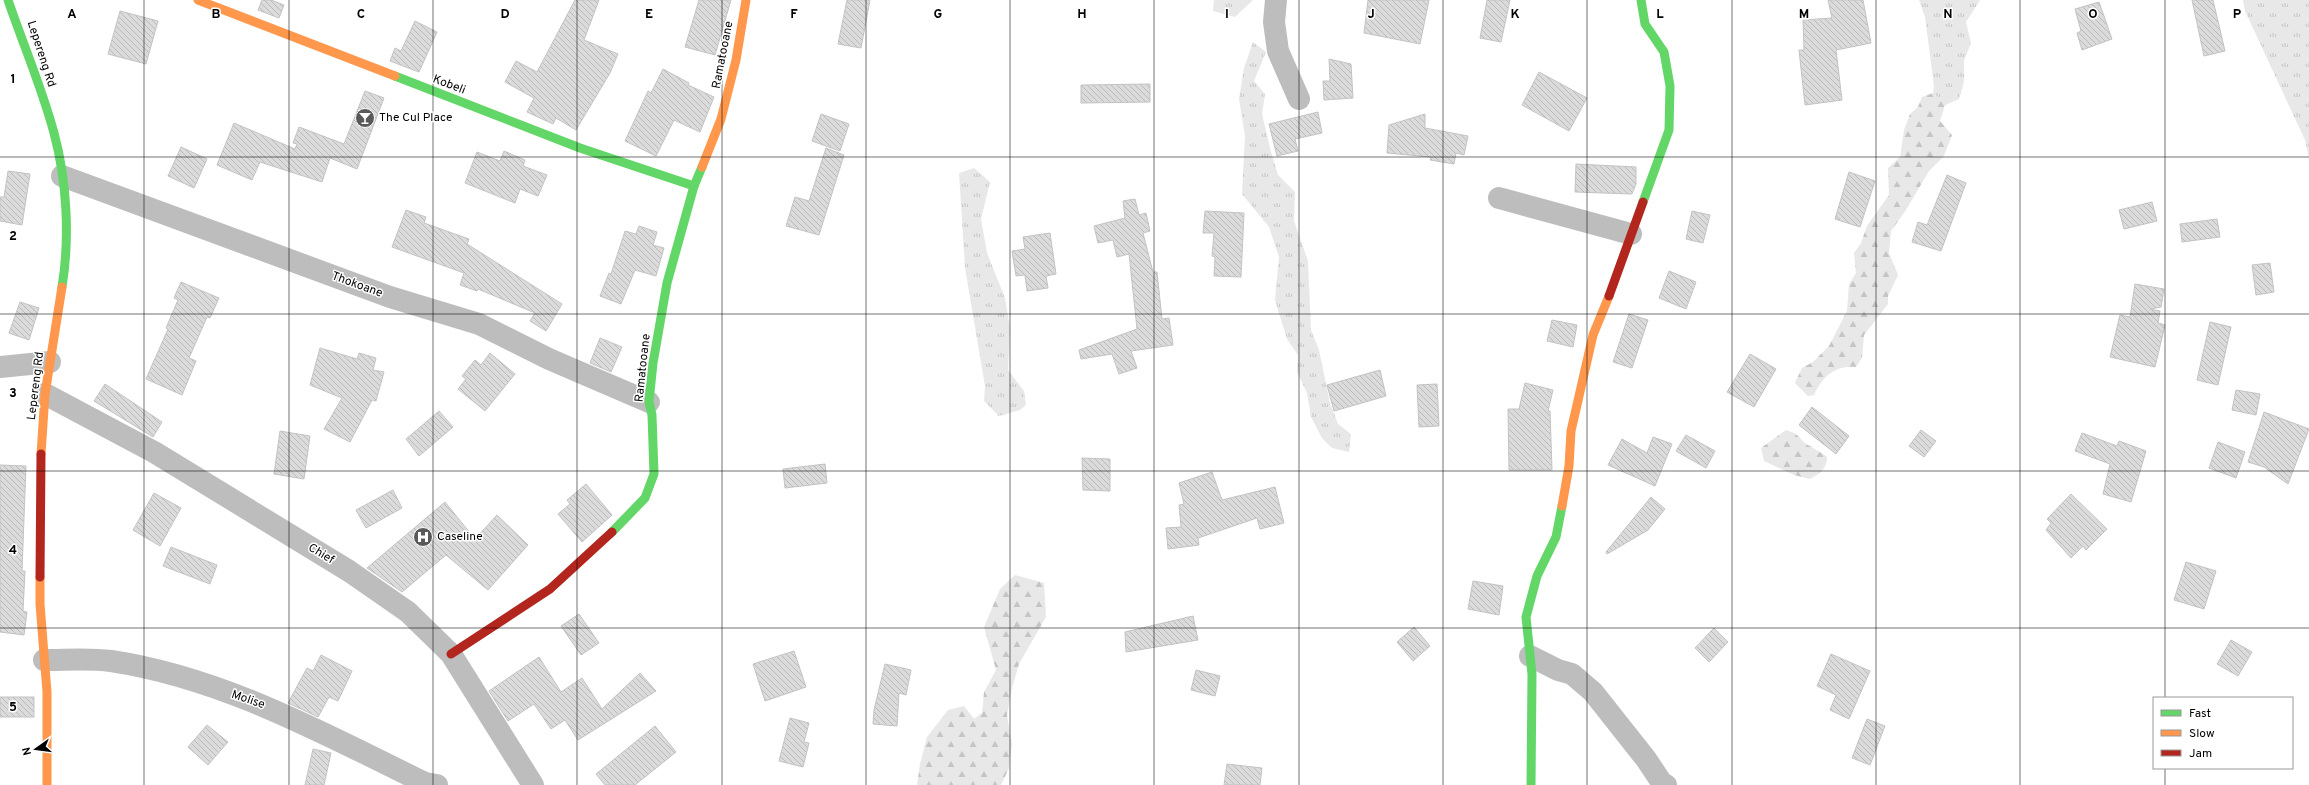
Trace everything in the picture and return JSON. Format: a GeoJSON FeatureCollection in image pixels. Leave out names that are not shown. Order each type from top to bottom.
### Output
{"type":"FeatureCollection","features":[{"type":"Feature","properties":{"kind":"street","name":"Lepereng Rd"},"geometry":{"type":"LineString","coordinates":[[8,0],[54,133],[62,176],[66,220],[65,271],[45,394],[41,458],[40,597],[47,692],[46,785]]}},
{"type":"Feature","properties":{"kind":"street","name":"Kobeli"},"geometry":{"type":"LineString","coordinates":[[198,0],[580,148],[694,186]]}},
{"type":"Feature","properties":{"kind":"street","name":"Ramatooane"},"geometry":{"type":"LineString","coordinates":[[450,654],[550,589],[618,526],[645,498],[654,474],[652,415],[649,402],[653,363],[667,283],[694,186],[721,119],[736,60],[746,0]]}},
{"type":"Feature","properties":{"kind":"street"},"geometry":{"type":"LineString","coordinates":[[1276,0],[1274,22],[1278,51],[1299,99]]}},
{"type":"Feature","properties":{"kind":"street"},"geometry":{"type":"LineString","coordinates":[[1531,785],[1533,714],[1526,617],[1537,576],[1556,537],[1569,466],[1571,431],[1593,335],[1608,302],[1631,234],[1670,130],[1670,86],[1664,52],[1645,24],[1641,0]]}},
{"type":"Feature","properties":{"kind":"street","name":"Thokoane"},"geometry":{"type":"LineString","coordinates":[[62,176],[390,297],[479,324],[549,359],[649,402]]}},
{"type":"Feature","properties":{"kind":"street"},"geometry":{"type":"LineString","coordinates":[[1499,198],[1631,234]]}},
{"type":"Feature","properties":{"kind":"street"},"geometry":{"type":"LineString","coordinates":[[0,367],[50,362]]}},
{"type":"Feature","properties":{"kind":"street","name":"Chief"},"geometry":{"type":"LineString","coordinates":[[45,394],[154,452],[349,571],[408,612],[450,654],[533,785]]}},
{"type":"Feature","properties":{"kind":"street"},"geometry":{"type":"LineString","coordinates":[[1530,656],[1558,670],[1572,674],[1593,692],[1646,759],[1662,783],[1666,785]]}},
{"type":"Feature","properties":{"kind":"street","name":"Molise"},"geometry":{"type":"LineString","coordinates":[[44,660],[110,661],[172,674],[266,706],[425,783],[437,785]]}},
{"type":"Feature","properties":{"kind":"green space"},"geometry":{"type":"Polygon","coordinates":[[[1214,0],[1253,0],[1235,17],[1213,11],[1214,0]]]}},
{"type":"Feature","properties":{"kind":"green space"},"geometry":{"type":"Polygon","coordinates":[[[1919,0],[1980,0],[1966,22],[1971,43],[1964,61],[1964,82],[1959,99],[1945,105],[1933,93],[1934,86],[1925,17],[1919,0]]]}},
{"type":"Feature","properties":{"kind":"green space"},"geometry":{"type":"Polygon","coordinates":[[[2243,0],[2309,0],[2309,158],[2305,140],[2245,11],[2243,0]]]}},
{"type":"Feature","properties":{"kind":"green space"},"geometry":{"type":"Polygon","coordinates":[[[1253,42],[1266,52],[1254,81],[1265,94],[1262,114],[1278,175],[1295,192],[1294,221],[1308,261],[1311,330],[1319,350],[1330,403],[1338,424],[1351,434],[1349,452],[1332,448],[1322,438],[1311,417],[1307,393],[1297,372],[1298,355],[1287,339],[1275,300],[1279,257],[1269,227],[1242,194],[1245,136],[1239,99],[1244,68],[1253,42]]]}},
{"type":"Feature","properties":{"kind":"green space"},"geometry":{"type":"Polygon","coordinates":[[[1933,93],[1945,105],[1940,121],[1952,135],[1944,156],[1929,171],[1906,210],[1891,231],[1889,253],[1898,275],[1888,296],[1888,304],[1864,335],[1862,358],[1856,367],[1836,370],[1825,378],[1814,395],[1808,396],[1795,383],[1802,368],[1813,362],[1829,346],[1847,311],[1849,284],[1856,273],[1854,253],[1861,243],[1867,226],[1889,195],[1888,168],[1900,157],[1904,130],[1910,114],[1918,107],[1922,97],[1933,93]]]}},
{"type":"Feature","properties":{"kind":"green space"},"geometry":{"type":"Polygon","coordinates":[[[974,168],[990,182],[981,219],[987,253],[1005,298],[1010,328],[1008,370],[1024,391],[1026,405],[1020,410],[999,416],[984,401],[985,386],[965,268],[959,173],[974,168]]]}},
{"type":"Feature","properties":{"kind":"green space"},"geometry":{"type":"Polygon","coordinates":[[[1786,430],[1795,434],[1806,444],[1827,457],[1826,465],[1820,473],[1810,479],[1794,475],[1764,461],[1761,448],[1786,430]]]}},
{"type":"Feature","properties":{"kind":"green space"},"geometry":{"type":"Polygon","coordinates":[[[1015,575],[1044,583],[1046,617],[1019,664],[1012,688],[1007,715],[1012,744],[1009,768],[1001,785],[917,785],[920,764],[927,737],[948,710],[964,706],[974,719],[982,713],[984,692],[996,670],[984,627],[1000,589],[1015,575]]]}},
{"type":"Feature","properties":{"kind":"building"},"geometry":{"type":"Polygon","coordinates":[[[262,0],[271,0],[284,5],[279,18],[258,10],[262,0]]]}},
{"type":"Feature","properties":{"kind":"building"},"geometry":{"type":"Polygon","coordinates":[[[575,0],[599,0],[584,40],[618,54],[610,73],[576,130],[556,118],[553,124],[527,112],[534,98],[505,82],[516,61],[537,72],[575,0]]]}},
{"type":"Feature","properties":{"kind":"building"},"geometry":{"type":"Polygon","coordinates":[[[699,0],[731,0],[715,55],[685,47],[699,0]]]}},
{"type":"Feature","properties":{"kind":"building"},"geometry":{"type":"Polygon","coordinates":[[[847,0],[870,0],[861,48],[838,44],[847,0]]]}},
{"type":"Feature","properties":{"kind":"building"},"geometry":{"type":"Polygon","coordinates":[[[1368,0],[1429,0],[1420,44],[1364,33],[1368,0]]]}},
{"type":"Feature","properties":{"kind":"building"},"geometry":{"type":"Polygon","coordinates":[[[1487,0],[1510,0],[1501,42],[1480,38],[1487,0]]]}},
{"type":"Feature","properties":{"kind":"building"},"geometry":{"type":"Polygon","coordinates":[[[1828,0],[1863,0],[1871,43],[1836,50],[1842,100],[1805,105],[1799,50],[1804,50],[1803,20],[1832,18],[1828,0]]]}},
{"type":"Feature","properties":{"kind":"building"},"geometry":{"type":"Polygon","coordinates":[[[2192,0],[2213,0],[2225,51],[2204,56],[2192,0]]]}},
{"type":"Feature","properties":{"kind":"building"},"geometry":{"type":"Polygon","coordinates":[[[2099,2],[2112,39],[2082,50],[2077,33],[2081,31],[2075,9],[2099,2]]]}},
{"type":"Feature","properties":{"kind":"building"},"geometry":{"type":"Polygon","coordinates":[[[120,11],[158,21],[146,64],[108,54],[120,11]]]}},
{"type":"Feature","properties":{"kind":"building"},"geometry":{"type":"Polygon","coordinates":[[[415,21],[437,32],[419,72],[390,61],[395,48],[401,51],[415,21]]]}},
{"type":"Feature","properties":{"kind":"building"},"geometry":{"type":"Polygon","coordinates":[[[1329,59],[1351,64],[1353,98],[1324,100],[1323,81],[1330,81],[1329,59]]]}},
{"type":"Feature","properties":{"kind":"building"},"geometry":{"type":"Polygon","coordinates":[[[663,69],[689,83],[688,85],[714,97],[700,132],[674,120],[656,156],[625,141],[648,91],[651,93],[663,69]]]}},
{"type":"Feature","properties":{"kind":"building"},"geometry":{"type":"Polygon","coordinates":[[[1539,72],[1587,98],[1569,131],[1522,105],[1539,72]]]}},
{"type":"Feature","properties":{"kind":"building"},"geometry":{"type":"Polygon","coordinates":[[[1150,84],[1150,102],[1081,103],[1081,85],[1150,84]]]}},
{"type":"Feature","properties":{"kind":"building"},"geometry":{"type":"Polygon","coordinates":[[[365,91],[384,98],[357,169],[330,158],[322,182],[260,162],[252,180],[217,165],[234,123],[295,149],[297,144],[293,143],[299,127],[344,144],[365,91]]]}},
{"type":"Feature","properties":{"kind":"building"},"geometry":{"type":"Polygon","coordinates":[[[1318,112],[1322,133],[1295,139],[1298,151],[1277,156],[1269,124],[1318,112]]]}},
{"type":"Feature","properties":{"kind":"building"},"geometry":{"type":"Polygon","coordinates":[[[821,114],[849,124],[840,151],[812,141],[821,114]]]}},
{"type":"Feature","properties":{"kind":"building"},"geometry":{"type":"Polygon","coordinates":[[[1425,114],[1425,128],[1468,136],[1464,155],[1456,153],[1454,164],[1430,160],[1431,157],[1387,153],[1389,125],[1425,114]]]}},
{"type":"Feature","properties":{"kind":"building"},"geometry":{"type":"Polygon","coordinates":[[[181,147],[207,159],[194,188],[168,176],[181,147]]]}},
{"type":"Feature","properties":{"kind":"building"},"geometry":{"type":"Polygon","coordinates":[[[826,148],[844,155],[819,235],[786,226],[795,197],[809,201],[826,148]]]}},
{"type":"Feature","properties":{"kind":"building"},"geometry":{"type":"Polygon","coordinates":[[[504,151],[525,160],[523,166],[547,175],[538,196],[520,189],[515,203],[465,183],[477,152],[500,161],[504,151]]]}},
{"type":"Feature","properties":{"kind":"building"},"geometry":{"type":"Polygon","coordinates":[[[1576,164],[1636,167],[1636,184],[1632,194],[1575,192],[1576,164]]]}},
{"type":"Feature","properties":{"kind":"building"},"geometry":{"type":"Polygon","coordinates":[[[8,171],[30,174],[22,225],[0,221],[0,197],[4,197],[8,171]]]}},
{"type":"Feature","properties":{"kind":"building"},"geometry":{"type":"Polygon","coordinates":[[[1849,172],[1875,181],[1860,227],[1835,219],[1849,172]]]}},
{"type":"Feature","properties":{"kind":"building"},"geometry":{"type":"Polygon","coordinates":[[[1947,175],[1966,183],[1941,251],[1912,242],[1918,222],[1927,225],[1947,175]]]}},
{"type":"Feature","properties":{"kind":"building"},"geometry":{"type":"Polygon","coordinates":[[[1135,199],[1139,215],[1146,213],[1150,231],[1143,233],[1153,272],[1157,272],[1162,319],[1169,318],[1173,345],[1131,351],[1137,368],[1119,374],[1112,354],[1081,359],[1079,350],[1137,329],[1129,254],[1117,257],[1113,240],[1098,243],[1094,226],[1125,218],[1123,201],[1135,199]]]}},
{"type":"Feature","properties":{"kind":"building"},"geometry":{"type":"Polygon","coordinates":[[[2152,202],[2157,221],[2124,229],[2119,210],[2152,202]]]}},
{"type":"Feature","properties":{"kind":"building"},"geometry":{"type":"Polygon","coordinates":[[[406,210],[426,217],[424,223],[469,239],[467,244],[562,304],[546,331],[530,321],[535,313],[478,289],[477,291],[460,285],[464,273],[392,247],[406,210]]]}},
{"type":"Feature","properties":{"kind":"building"},"geometry":{"type":"Polygon","coordinates":[[[1205,211],[1244,213],[1241,277],[1214,276],[1215,257],[1212,256],[1214,233],[1203,233],[1205,211]]]}},
{"type":"Feature","properties":{"kind":"building"},"geometry":{"type":"Polygon","coordinates":[[[1692,211],[1710,215],[1703,243],[1686,239],[1692,211]]]}},
{"type":"Feature","properties":{"kind":"building"},"geometry":{"type":"Polygon","coordinates":[[[2217,219],[2220,237],[2182,242],[2180,224],[2217,219]]]}},
{"type":"Feature","properties":{"kind":"building"},"geometry":{"type":"Polygon","coordinates":[[[639,226],[657,232],[653,245],[664,248],[656,276],[635,270],[621,304],[600,296],[609,273],[611,274],[625,231],[636,234],[639,226]]]}},
{"type":"Feature","properties":{"kind":"building"},"geometry":{"type":"Polygon","coordinates":[[[1050,233],[1056,274],[1046,276],[1048,288],[1027,291],[1025,275],[1016,276],[1012,251],[1025,249],[1023,237],[1050,233]]]}},
{"type":"Feature","properties":{"kind":"building"},"geometry":{"type":"Polygon","coordinates":[[[2270,263],[2274,292],[2256,295],[2252,265],[2270,263]]]}},
{"type":"Feature","properties":{"kind":"building"},"geometry":{"type":"Polygon","coordinates":[[[1669,271],[1696,282],[1686,309],[1659,298],[1669,271]]]}},
{"type":"Feature","properties":{"kind":"building"},"geometry":{"type":"Polygon","coordinates":[[[181,282],[219,298],[210,318],[207,317],[189,358],[196,361],[182,395],[146,379],[168,329],[166,328],[178,300],[174,298],[181,282]]]}},
{"type":"Feature","properties":{"kind":"building"},"geometry":{"type":"Polygon","coordinates":[[[2135,284],[2164,289],[2161,307],[2150,309],[2160,311],[2158,323],[2165,325],[2155,367],[2110,357],[2120,315],[2130,317],[2135,284]]]}},
{"type":"Feature","properties":{"kind":"building"},"geometry":{"type":"Polygon","coordinates":[[[20,302],[39,308],[29,340],[9,333],[20,302]]]}},
{"type":"Feature","properties":{"kind":"building"},"geometry":{"type":"Polygon","coordinates":[[[1629,314],[1648,320],[1632,368],[1613,362],[1629,314]]]}},
{"type":"Feature","properties":{"kind":"building"},"geometry":{"type":"Polygon","coordinates":[[[1552,320],[1577,325],[1573,347],[1547,341],[1552,320]]]}},
{"type":"Feature","properties":{"kind":"building"},"geometry":{"type":"Polygon","coordinates":[[[2210,322],[2231,327],[2218,385],[2197,380],[2210,322]]]}},
{"type":"Feature","properties":{"kind":"building"},"geometry":{"type":"Polygon","coordinates":[[[600,338],[622,347],[611,372],[590,363],[600,338]]]}},
{"type":"Feature","properties":{"kind":"building"},"geometry":{"type":"Polygon","coordinates":[[[320,348],[357,359],[359,353],[376,358],[373,370],[384,372],[376,401],[372,400],[350,442],[324,429],[342,398],[310,385],[320,348]]]}},
{"type":"Feature","properties":{"kind":"building"},"geometry":{"type":"Polygon","coordinates":[[[490,353],[515,374],[485,411],[458,389],[466,379],[462,376],[475,360],[481,365],[490,353]]]}},
{"type":"Feature","properties":{"kind":"building"},"geometry":{"type":"Polygon","coordinates":[[[1750,354],[1776,369],[1754,407],[1727,392],[1750,354]]]}},
{"type":"Feature","properties":{"kind":"building"},"geometry":{"type":"Polygon","coordinates":[[[1380,370],[1386,396],[1334,411],[1327,385],[1380,370]]]}},
{"type":"Feature","properties":{"kind":"building"},"geometry":{"type":"Polygon","coordinates":[[[1525,383],[1553,390],[1548,411],[1550,411],[1552,470],[1509,470],[1508,409],[1519,409],[1525,383]]]}},
{"type":"Feature","properties":{"kind":"building"},"geometry":{"type":"Polygon","coordinates":[[[105,384],[162,422],[153,437],[94,401],[105,384]]]}},
{"type":"Feature","properties":{"kind":"building"},"geometry":{"type":"Polygon","coordinates":[[[1437,384],[1439,426],[1419,427],[1417,385],[1437,384]]]}},
{"type":"Feature","properties":{"kind":"building"},"geometry":{"type":"Polygon","coordinates":[[[2236,390],[2260,394],[2256,415],[2232,410],[2236,390]]]}},
{"type":"Feature","properties":{"kind":"building"},"geometry":{"type":"Polygon","coordinates":[[[1812,407],[1849,436],[1836,454],[1799,425],[1812,407]]]}},
{"type":"Feature","properties":{"kind":"building"},"geometry":{"type":"Polygon","coordinates":[[[439,411],[453,427],[419,456],[406,439],[439,411]]]}},
{"type":"Feature","properties":{"kind":"building"},"geometry":{"type":"Polygon","coordinates":[[[2264,412],[2309,429],[2288,484],[2264,467],[2248,462],[2264,412]]]}},
{"type":"Feature","properties":{"kind":"building"},"geometry":{"type":"Polygon","coordinates":[[[1921,430],[1936,441],[1924,457],[1909,446],[1921,430]]]}},
{"type":"Feature","properties":{"kind":"building"},"geometry":{"type":"Polygon","coordinates":[[[280,431],[310,436],[304,479],[274,474],[280,431]]]}},
{"type":"Feature","properties":{"kind":"building"},"geometry":{"type":"Polygon","coordinates":[[[2082,433],[2117,446],[2119,441],[2146,451],[2131,502],[2103,494],[2110,464],[2075,451],[2082,433]]]}},
{"type":"Feature","properties":{"kind":"building"},"geometry":{"type":"Polygon","coordinates":[[[1686,435],[1715,451],[1706,468],[1676,451],[1686,435]]]}},
{"type":"Feature","properties":{"kind":"building"},"geometry":{"type":"Polygon","coordinates":[[[1653,437],[1672,444],[1655,486],[1608,465],[1622,439],[1647,453],[1653,437]]]}},
{"type":"Feature","properties":{"kind":"building"},"geometry":{"type":"Polygon","coordinates":[[[2218,442],[2245,452],[2236,478],[2209,468],[2218,442]]]}},
{"type":"Feature","properties":{"kind":"building"},"geometry":{"type":"Polygon","coordinates":[[[1082,458],[1110,459],[1110,491],[1083,490],[1082,458]]]}},
{"type":"Feature","properties":{"kind":"building"},"geometry":{"type":"Polygon","coordinates":[[[825,464],[827,483],[785,488],[783,469],[825,464]]]}},
{"type":"Feature","properties":{"kind":"building"},"geometry":{"type":"Polygon","coordinates":[[[0,465],[26,466],[22,571],[25,571],[23,611],[27,612],[24,635],[0,632],[0,465]]]}},
{"type":"Feature","properties":{"kind":"building"},"geometry":{"type":"Polygon","coordinates":[[[1212,472],[1222,500],[1275,487],[1284,523],[1260,529],[1257,518],[1198,538],[1199,545],[1168,549],[1166,528],[1181,527],[1179,505],[1184,504],[1179,483],[1212,472]]]}},
{"type":"Feature","properties":{"kind":"building"},"geometry":{"type":"Polygon","coordinates":[[[586,484],[612,515],[582,542],[558,514],[570,504],[567,500],[586,484]]]}},
{"type":"Feature","properties":{"kind":"building"},"geometry":{"type":"Polygon","coordinates":[[[393,490],[402,508],[366,528],[356,510],[393,490]]]}},
{"type":"Feature","properties":{"kind":"building"},"geometry":{"type":"Polygon","coordinates":[[[154,493],[181,508],[160,546],[133,530],[154,493]]]}},
{"type":"Feature","properties":{"kind":"building"},"geometry":{"type":"Polygon","coordinates":[[[2071,494],[2107,529],[2086,550],[2083,546],[2071,558],[2046,530],[2051,523],[2047,519],[2071,494]]]}},
{"type":"Feature","properties":{"kind":"building"},"geometry":{"type":"Polygon","coordinates":[[[1651,497],[1665,509],[1648,530],[1607,554],[1606,552],[1651,497]]]}},
{"type":"Feature","properties":{"kind":"building"},"geometry":{"type":"Polygon","coordinates":[[[445,502],[475,539],[497,515],[528,545],[488,590],[446,555],[402,592],[367,568],[445,502]]]}},
{"type":"Feature","properties":{"kind":"building"},"geometry":{"type":"Polygon","coordinates":[[[171,547],[217,565],[210,584],[163,566],[171,547]]]}},
{"type":"Feature","properties":{"kind":"building"},"geometry":{"type":"Polygon","coordinates":[[[2186,562],[2216,571],[2204,609],[2174,600],[2186,562]]]}},
{"type":"Feature","properties":{"kind":"building"},"geometry":{"type":"Polygon","coordinates":[[[1473,581],[1503,586],[1499,615],[1468,609],[1473,581]]]}},
{"type":"Feature","properties":{"kind":"building"},"geometry":{"type":"Polygon","coordinates":[[[579,614],[599,643],[581,655],[561,626],[579,614]]]}},
{"type":"Feature","properties":{"kind":"building"},"geometry":{"type":"Polygon","coordinates":[[[1193,616],[1198,640],[1126,652],[1125,632],[1193,616]]]}},
{"type":"Feature","properties":{"kind":"building"},"geometry":{"type":"Polygon","coordinates":[[[1414,627],[1430,646],[1413,661],[1397,642],[1414,627]]]}},
{"type":"Feature","properties":{"kind":"building"},"geometry":{"type":"Polygon","coordinates":[[[1714,628],[1728,642],[1709,662],[1695,648],[1714,628]]]}},
{"type":"Feature","properties":{"kind":"building"},"geometry":{"type":"Polygon","coordinates":[[[2231,640],[2252,652],[2238,676],[2217,664],[2231,640]]]}},
{"type":"Feature","properties":{"kind":"building"},"geometry":{"type":"Polygon","coordinates":[[[794,651],[806,687],[765,701],[753,664],[794,651]]]}},
{"type":"Feature","properties":{"kind":"building"},"geometry":{"type":"Polygon","coordinates":[[[1831,654],[1870,671],[1849,719],[1830,710],[1836,695],[1817,686],[1831,654]]]}},
{"type":"Feature","properties":{"kind":"building"},"geometry":{"type":"Polygon","coordinates":[[[321,655],[352,671],[338,701],[329,697],[318,717],[288,703],[307,668],[313,671],[321,655]]]}},
{"type":"Feature","properties":{"kind":"building"},"geometry":{"type":"Polygon","coordinates":[[[539,657],[561,692],[582,678],[602,709],[640,673],[656,691],[578,740],[565,720],[551,729],[534,704],[508,721],[489,691],[539,657]]]}},
{"type":"Feature","properties":{"kind":"building"},"geometry":{"type":"Polygon","coordinates":[[[885,664],[911,670],[906,695],[899,693],[897,726],[873,724],[874,710],[885,664]]]}},
{"type":"Feature","properties":{"kind":"building"},"geometry":{"type":"Polygon","coordinates":[[[1196,670],[1220,676],[1215,696],[1191,690],[1196,670]]]}},
{"type":"Feature","properties":{"kind":"building"},"geometry":{"type":"Polygon","coordinates":[[[0,697],[34,697],[34,717],[0,717],[0,697]]]}},
{"type":"Feature","properties":{"kind":"building"},"geometry":{"type":"Polygon","coordinates":[[[790,718],[809,723],[804,742],[809,743],[803,767],[779,761],[790,718]]]}},
{"type":"Feature","properties":{"kind":"building"},"geometry":{"type":"Polygon","coordinates":[[[1867,719],[1885,726],[1870,765],[1852,758],[1867,719]]]}},
{"type":"Feature","properties":{"kind":"building"},"geometry":{"type":"Polygon","coordinates":[[[207,725],[228,742],[208,765],[188,747],[207,725]]]}},
{"type":"Feature","properties":{"kind":"building"},"geometry":{"type":"Polygon","coordinates":[[[655,726],[676,752],[635,785],[605,785],[596,774],[655,726]]]}},
{"type":"Feature","properties":{"kind":"building"},"geometry":{"type":"Polygon","coordinates":[[[313,749],[331,753],[324,785],[305,785],[313,749]]]}},
{"type":"Feature","properties":{"kind":"building"},"geometry":{"type":"Polygon","coordinates":[[[1227,764],[1262,768],[1260,785],[1224,785],[1227,764]]]}},
{"type":"Feature","properties":{"kind":"traffic: fast"},"geometry":{"type":"LineString","coordinates":[[8,0],[44,99],[54,133],[62,170],[66,210],[66,249],[62,287]]}},
{"type":"Feature","properties":{"kind":"traffic: fast"},"geometry":{"type":"LineString","coordinates":[[1641,0],[1645,24],[1664,52],[1670,86],[1669,130],[1643,202]]}},
{"type":"Feature","properties":{"kind":"traffic: fast"},"geometry":{"type":"LineString","coordinates":[[395,76],[580,148],[694,186]]}},
{"type":"Feature","properties":{"kind":"traffic: fast"},"geometry":{"type":"LineString","coordinates":[[612,532],[645,498],[654,474],[652,415],[649,402],[653,363],[667,283],[694,186],[702,167]]}},
{"type":"Feature","properties":{"kind":"traffic: fast"},"geometry":{"type":"LineString","coordinates":[[1531,785],[1532,674],[1526,617],[1537,576],[1556,537],[1562,506]]}},
{"type":"Feature","properties":{"kind":"traffic: slow"},"geometry":{"type":"LineString","coordinates":[[198,0],[395,76]]}},
{"type":"Feature","properties":{"kind":"traffic: slow"},"geometry":{"type":"LineString","coordinates":[[702,167],[721,119],[736,60],[746,0]]}},
{"type":"Feature","properties":{"kind":"traffic: slow"},"geometry":{"type":"LineString","coordinates":[[41,454],[45,394],[62,287]]}},
{"type":"Feature","properties":{"kind":"traffic: slow"},"geometry":{"type":"LineString","coordinates":[[1562,506],[1569,466],[1571,431],[1593,335],[1609,296]]}},
{"type":"Feature","properties":{"kind":"traffic: slow"},"geometry":{"type":"LineString","coordinates":[[40,577],[40,604],[47,692],[47,785]]}},
{"type":"Feature","properties":{"kind":"traffic: jam"},"geometry":{"type":"LineString","coordinates":[[1609,296],[1643,202]]}},
{"type":"Feature","properties":{"kind":"traffic: jam"},"geometry":{"type":"LineString","coordinates":[[40,577],[41,454]]}},
{"type":"Feature","properties":{"kind":"traffic: jam"},"geometry":{"type":"LineString","coordinates":[[451,654],[550,589],[612,532]]}},
{"type":"Feature","properties":{"kind":"place","name":"The Cul Place"},"geometry":{"type":"Point","coordinates":[365,118]}},
{"type":"Feature","properties":{"kind":"place","name":"Caseline"},"geometry":{"type":"Point","coordinates":[423,537]}}]}
